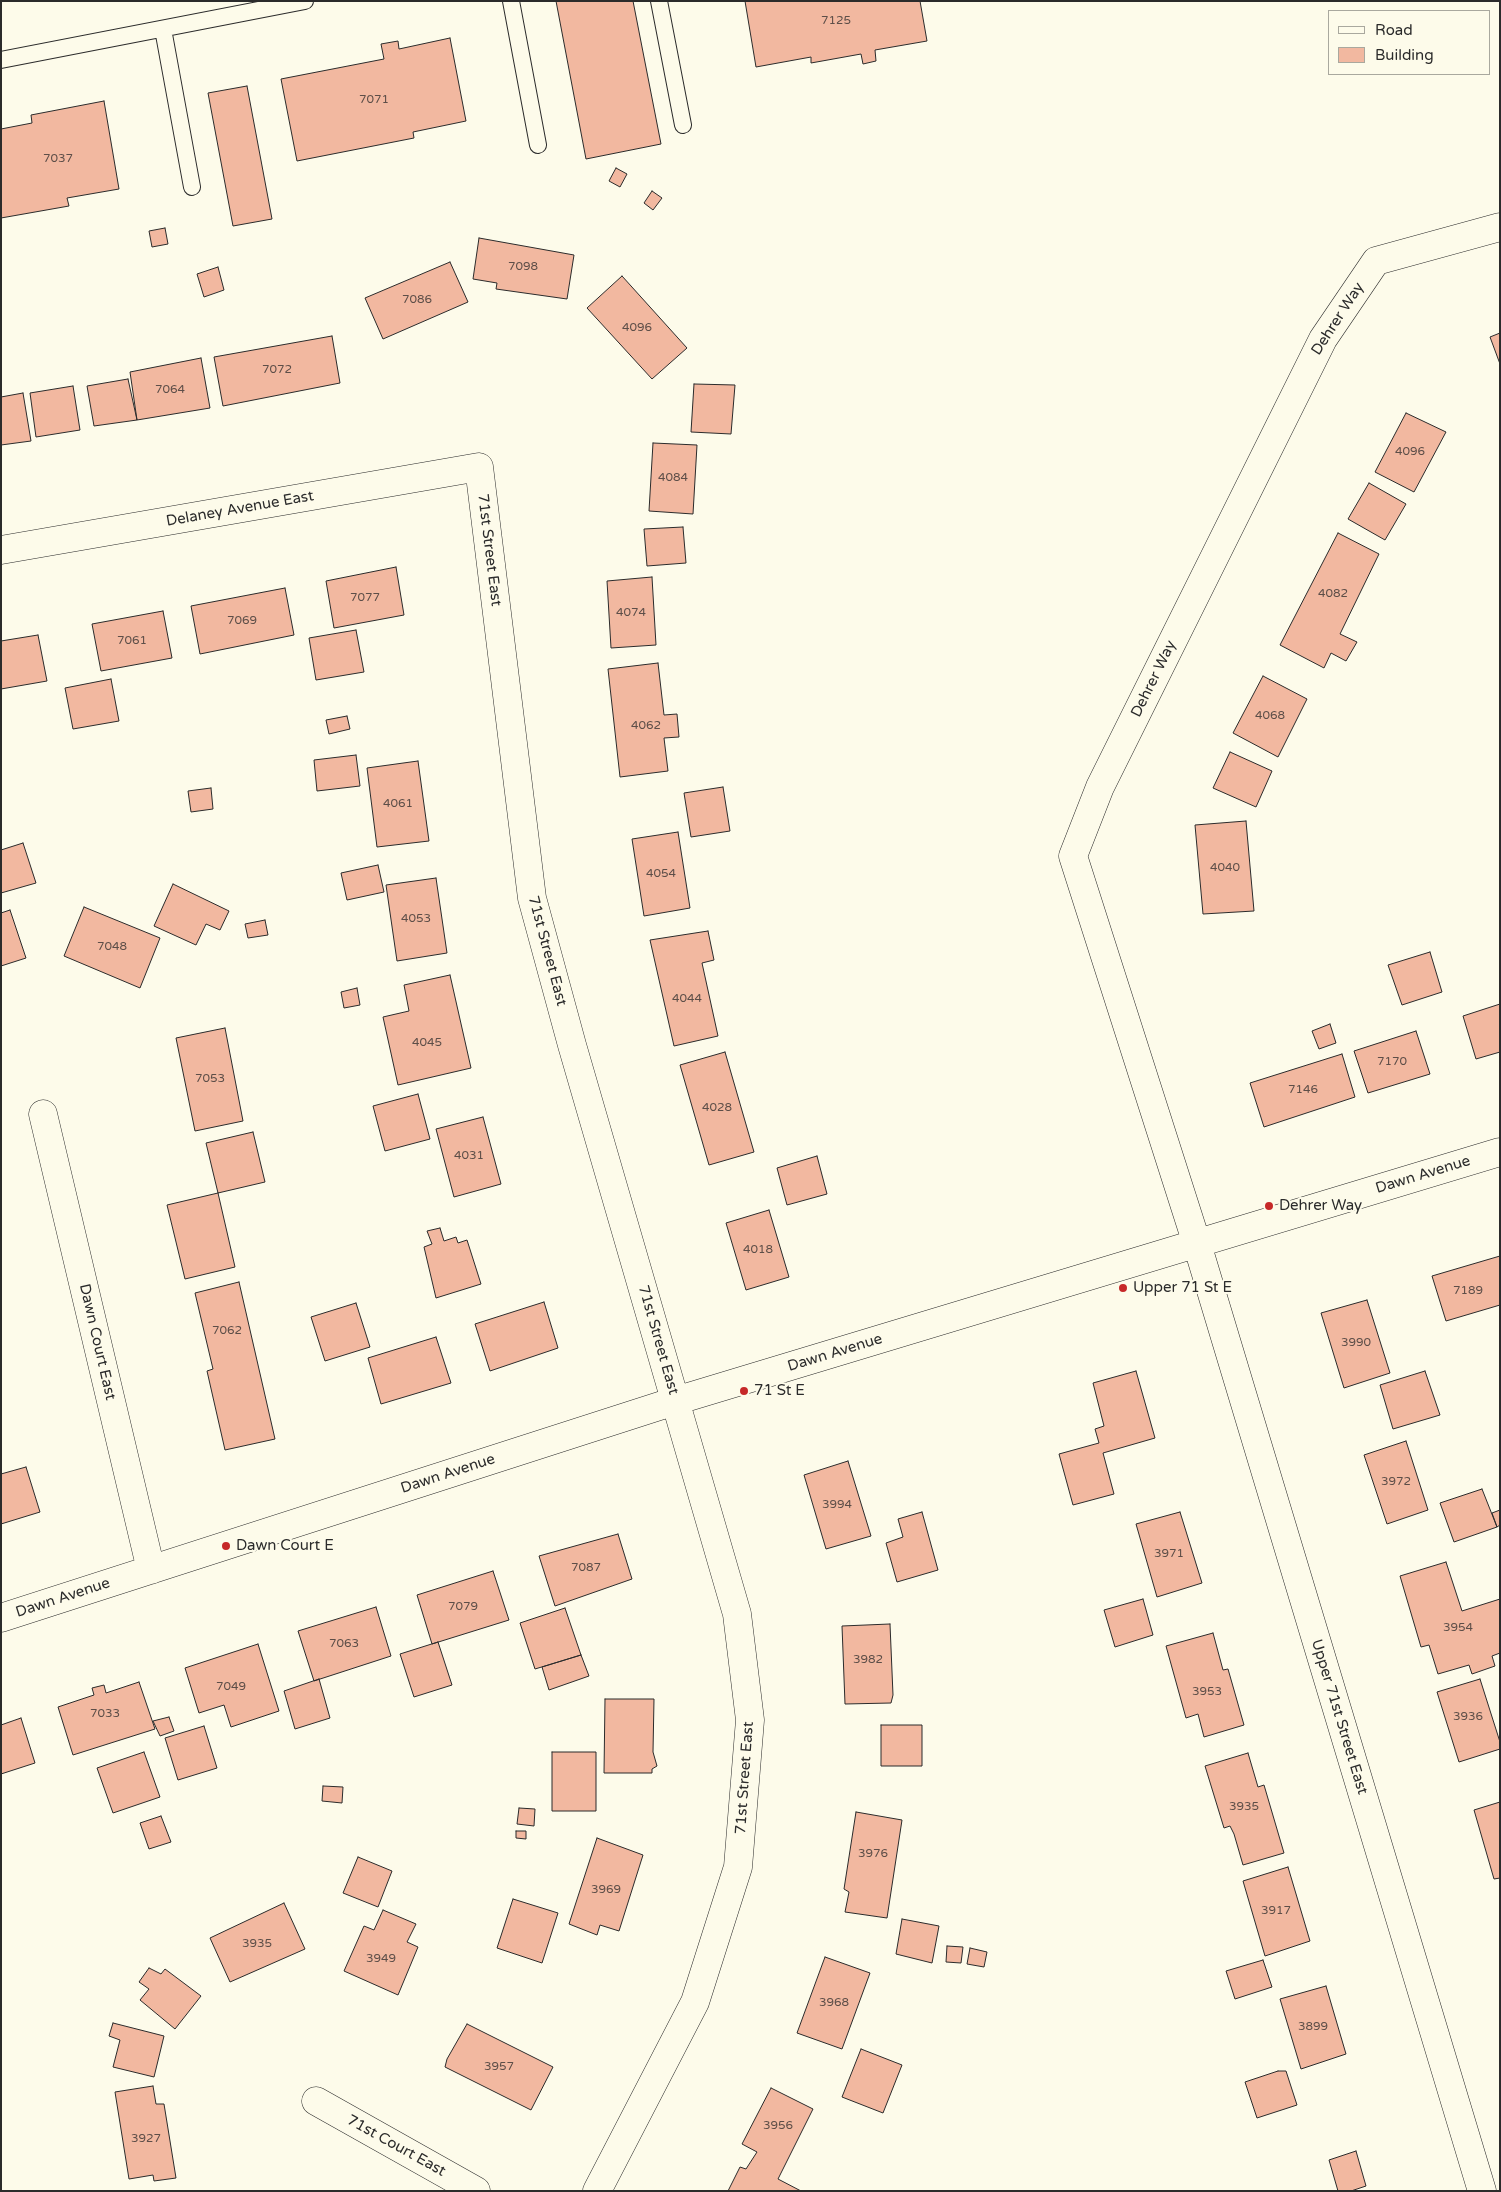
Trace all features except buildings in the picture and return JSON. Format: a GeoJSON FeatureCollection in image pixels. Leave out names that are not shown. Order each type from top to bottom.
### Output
{"type":"FeatureCollection","features":[{"type":"Feature","properties":{"kind":"street","name":"Dehrer Way"},"geometry":{"type":"LineString","coordinates":[[1197,1244],[1073,856],[1100,787],[1323,339],[1376,262],[1500,227]]}},
{"type":"Feature","properties":{"kind":"street","name":"Delaney Avenue East"},"geometry":{"type":"LineString","coordinates":[[1,550],[479,467]]}},
{"type":"Feature","properties":{"kind":"street","name":"71st Street East"},"geometry":{"type":"LineString","coordinates":[[479,467],[532,898],[572,1046],[737,1614],[750,1720],[738,1867],[695,2002],[597,2191]]}},
{"type":"Feature","properties":{"kind":"street","name":"Dawn Court East"},"geometry":{"type":"LineString","coordinates":[[43,1114],[151,1570]]}},
{"type":"Feature","properties":{"kind":"street","name":"Dawn Avenue"},"geometry":{"type":"LineString","coordinates":[[1,1618],[675,1401],[1500,1152]]}},
{"type":"Feature","properties":{"kind":"street","name":"Upper 71st Street East"},"geometry":{"type":"LineString","coordinates":[[1197,1244],[1482,2191]]}},
{"type":"Feature","properties":{"kind":"street","name":"71st Court East"},"geometry":{"type":"LineString","coordinates":[[316,2100],[476,2191]]}},
{"type":"Feature","properties":{"kind":"lane"},"geometry":{"type":"LineString","coordinates":[[1,60],[305,1]]}},
{"type":"Feature","properties":{"kind":"lane"},"geometry":{"type":"LineString","coordinates":[[511,1],[538,145]]}},
{"type":"Feature","properties":{"kind":"lane"},"geometry":{"type":"LineString","coordinates":[[659,1],[683,124]]}},
{"type":"Feature","properties":{"kind":"lane"},"geometry":{"type":"LineString","coordinates":[[163,29],[192,187]]}},
{"type":"Feature","properties":{"kind":"place","name":"Dehrer Way"},"geometry":{"type":"Point","coordinates":[1269,1206]}},
{"type":"Feature","properties":{"kind":"place","name":"Upper 71 St E"},"geometry":{"type":"Point","coordinates":[1123,1288]}},
{"type":"Feature","properties":{"kind":"place","name":"71 St E"},"geometry":{"type":"Point","coordinates":[744,1391]}},
{"type":"Feature","properties":{"kind":"place","name":"Dawn Court E"},"geometry":{"type":"Point","coordinates":[226,1546]}}]}
